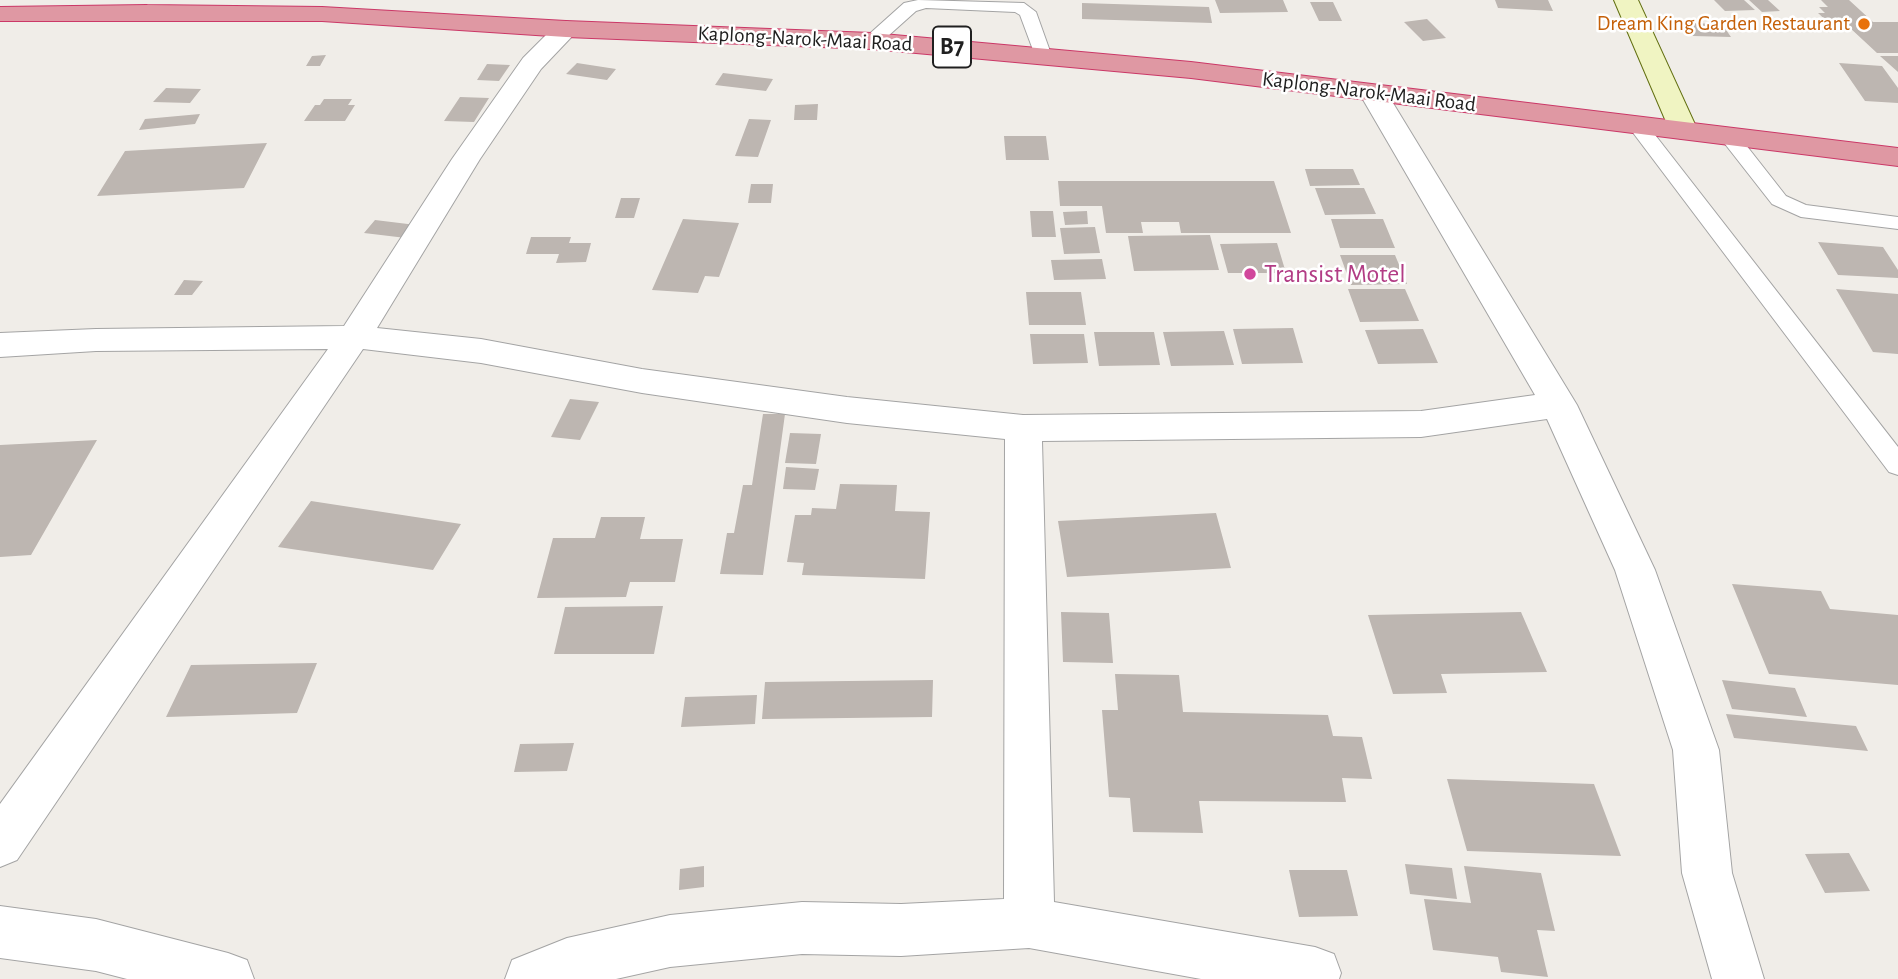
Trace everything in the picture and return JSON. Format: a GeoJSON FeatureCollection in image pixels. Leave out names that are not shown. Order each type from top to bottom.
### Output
{"type":"FeatureCollection","features":[{"type":"Feature","properties":{"kind":"highway","name":"Kaplong-Narok-Maai Road"},"geometry":{"type":"LineString","coordinates":[[0,14],[322,14],[566,29],[872,41],[1042,54],[1372,91],[1898,157]]}},
{"type":"Feature","properties":{"kind":"street"},"geometry":{"type":"LineString","coordinates":[[1626,0],[1684,131]]}},
{"type":"Feature","properties":{"kind":"street"},"geometry":{"type":"LineString","coordinates":[[0,844],[354,337],[466,159],[532,64],[566,29]]}},
{"type":"Feature","properties":{"kind":"street"},"geometry":{"type":"LineString","coordinates":[[1372,91],[1559,405],[1636,570],[1696,750],[1707,873],[1738,979]]}},
{"type":"Feature","properties":{"kind":"street"},"geometry":{"type":"LineString","coordinates":[[0,345],[96,340],[354,337],[481,351],[642,382],[834,408],[1023,428],[1421,424],[1559,405]]}},
{"type":"Feature","properties":{"kind":"street"},"geometry":{"type":"LineString","coordinates":[[1023,428],[1029,923]]}},
{"type":"Feature","properties":{"kind":"street"},"geometry":{"type":"LineString","coordinates":[[531,979],[567,964],[670,941],[802,928],[901,930],[1029,923],[1315,974]]}},
{"type":"Feature","properties":{"kind":"street"},"geometry":{"type":"LineString","coordinates":[[0,932],[96,946],[228,979]]}},
{"type":"Feature","properties":{"kind":"lane"},"geometry":{"type":"LineString","coordinates":[[872,41],[910,7],[918,5],[1018,7],[1028,12],[1042,54]]}},
{"type":"Feature","properties":{"kind":"lane"},"geometry":{"type":"LineString","coordinates":[[1639,126],[1898,465]]}},
{"type":"Feature","properties":{"kind":"lane"},"geometry":{"type":"LineString","coordinates":[[1728,135],[1779,200],[1801,211],[1898,223]]}},
{"type":"Feature","properties":{"kind":"building"},"geometry":{"type":"Polygon","coordinates":[[[1215,0],[1283,0],[1288,12],[1220,13],[1215,0]]]}},
{"type":"Feature","properties":{"kind":"building"},"geometry":{"type":"Polygon","coordinates":[[[1495,0],[1548,0],[1553,11],[1498,8],[1495,0]]]}},
{"type":"Feature","properties":{"kind":"building"},"geometry":{"type":"Polygon","coordinates":[[[1714,0],[1744,0],[1755,10],[1725,11],[1714,0]]]}},
{"type":"Feature","properties":{"kind":"building"},"geometry":{"type":"Polygon","coordinates":[[[1749,0],[1768,0],[1780,11],[1762,12],[1749,0]]]}},
{"type":"Feature","properties":{"kind":"building","name":"Dream King Garden Restaurant"},"geometry":{"type":"Polygon","coordinates":[[[1821,0],[1849,0],[1873,22],[1898,22],[1898,53],[1877,53],[1849,27],[1833,27],[1818,13],[1825,13],[1819,7],[1828,7],[1821,0]]]}},
{"type":"Feature","properties":{"kind":"building"},"geometry":{"type":"Polygon","coordinates":[[[1310,2],[1333,2],[1342,21],[1319,21],[1310,2]]]}},
{"type":"Feature","properties":{"kind":"building"},"geometry":{"type":"Polygon","coordinates":[[[1082,3],[1209,7],[1212,23],[1082,19],[1082,3]]]}},
{"type":"Feature","properties":{"kind":"building"},"geometry":{"type":"Polygon","coordinates":[[[1427,19],[1446,38],[1423,41],[1404,22],[1427,19]]]}},
{"type":"Feature","properties":{"kind":"building"},"geometry":{"type":"Polygon","coordinates":[[[1684,23],[1722,24],[1731,37],[1693,36],[1684,23]]]}},
{"type":"Feature","properties":{"kind":"building"},"geometry":{"type":"Polygon","coordinates":[[[326,55],[320,66],[306,66],[312,56],[326,55]]]}},
{"type":"Feature","properties":{"kind":"building"},"geometry":{"type":"Polygon","coordinates":[[[1880,56],[1898,56],[1898,72],[1880,56]]]}},
{"type":"Feature","properties":{"kind":"building"},"geometry":{"type":"Polygon","coordinates":[[[577,63],[616,69],[607,80],[566,74],[577,63]]]}},
{"type":"Feature","properties":{"kind":"building"},"geometry":{"type":"Polygon","coordinates":[[[1839,63],[1882,66],[1898,88],[1898,103],[1865,101],[1839,63]]]}},
{"type":"Feature","properties":{"kind":"building"},"geometry":{"type":"Polygon","coordinates":[[[487,64],[510,65],[499,81],[477,80],[487,64]]]}},
{"type":"Feature","properties":{"kind":"building"},"geometry":{"type":"Polygon","coordinates":[[[723,73],[773,79],[766,91],[715,85],[723,73]]]}},
{"type":"Feature","properties":{"kind":"building"},"geometry":{"type":"Polygon","coordinates":[[[166,88],[201,89],[190,103],[153,102],[166,88]]]}},
{"type":"Feature","properties":{"kind":"building"},"geometry":{"type":"Polygon","coordinates":[[[460,97],[489,98],[474,122],[444,121],[460,97]]]}},
{"type":"Feature","properties":{"kind":"building"},"geometry":{"type":"Polygon","coordinates":[[[324,99],[352,99],[348,105],[355,105],[345,121],[304,121],[315,105],[320,105],[324,99]]]}},
{"type":"Feature","properties":{"kind":"building"},"geometry":{"type":"Polygon","coordinates":[[[818,104],[817,120],[794,120],[795,105],[818,104]]]}},
{"type":"Feature","properties":{"kind":"building"},"geometry":{"type":"Polygon","coordinates":[[[200,114],[195,124],[139,130],[145,119],[200,114]]]}},
{"type":"Feature","properties":{"kind":"building"},"geometry":{"type":"Polygon","coordinates":[[[749,119],[771,120],[758,157],[735,156],[749,119]]]}},
{"type":"Feature","properties":{"kind":"building"},"geometry":{"type":"Polygon","coordinates":[[[1004,136],[1046,136],[1049,160],[1006,160],[1004,136]]]}},
{"type":"Feature","properties":{"kind":"building"},"geometry":{"type":"Polygon","coordinates":[[[267,143],[244,188],[97,196],[125,151],[267,143]]]}},
{"type":"Feature","properties":{"kind":"building"},"geometry":{"type":"Polygon","coordinates":[[[1305,169],[1353,169],[1360,185],[1310,186],[1305,169]]]}},
{"type":"Feature","properties":{"kind":"building"},"geometry":{"type":"Polygon","coordinates":[[[1058,181],[1274,181],[1291,233],[1181,233],[1179,222],[1141,222],[1143,233],[1106,233],[1102,206],[1060,206],[1058,181]]]}},
{"type":"Feature","properties":{"kind":"building"},"geometry":{"type":"Polygon","coordinates":[[[751,184],[773,184],[771,203],[748,203],[751,184]]]}},
{"type":"Feature","properties":{"kind":"building"},"geometry":{"type":"Polygon","coordinates":[[[1315,188],[1364,188],[1376,214],[1325,215],[1315,188]]]}},
{"type":"Feature","properties":{"kind":"building"},"geometry":{"type":"Polygon","coordinates":[[[621,198],[640,198],[634,218],[615,218],[621,198]]]}},
{"type":"Feature","properties":{"kind":"building"},"geometry":{"type":"Polygon","coordinates":[[[1030,211],[1053,211],[1056,237],[1032,237],[1030,211]]]}},
{"type":"Feature","properties":{"kind":"building"},"geometry":{"type":"Polygon","coordinates":[[[1087,211],[1088,224],[1065,225],[1063,212],[1087,211]]]}},
{"type":"Feature","properties":{"kind":"building"},"geometry":{"type":"Polygon","coordinates":[[[683,219],[739,223],[719,277],[705,276],[698,293],[652,290],[683,219]]]}},
{"type":"Feature","properties":{"kind":"building"},"geometry":{"type":"Polygon","coordinates":[[[1331,219],[1383,219],[1395,248],[1340,248],[1331,219]]]}},
{"type":"Feature","properties":{"kind":"building"},"geometry":{"type":"Polygon","coordinates":[[[375,220],[416,225],[406,238],[364,233],[375,220]]]}},
{"type":"Feature","properties":{"kind":"building"},"geometry":{"type":"Polygon","coordinates":[[[1095,227],[1100,253],[1064,254],[1060,228],[1095,227]]]}},
{"type":"Feature","properties":{"kind":"building"},"geometry":{"type":"Polygon","coordinates":[[[1210,235],[1219,270],[1134,271],[1128,236],[1210,235]]]}},
{"type":"Feature","properties":{"kind":"building"},"geometry":{"type":"Polygon","coordinates":[[[531,237],[571,237],[569,243],[591,243],[586,262],[556,263],[559,254],[526,254],[531,237]]]}},
{"type":"Feature","properties":{"kind":"building"},"geometry":{"type":"Polygon","coordinates":[[[1818,242],[1883,247],[1898,270],[1898,278],[1838,275],[1818,242]]]}},
{"type":"Feature","properties":{"kind":"building"},"geometry":{"type":"Polygon","coordinates":[[[1277,243],[1286,273],[1228,273],[1220,244],[1277,243]]]}},
{"type":"Feature","properties":{"kind":"building"},"geometry":{"type":"Polygon","coordinates":[[[1340,255],[1395,255],[1407,284],[1351,285],[1340,255]]]}},
{"type":"Feature","properties":{"kind":"building"},"geometry":{"type":"Polygon","coordinates":[[[1102,259],[1106,279],[1054,280],[1051,260],[1102,259]]]}},
{"type":"Feature","properties":{"kind":"building"},"geometry":{"type":"Polygon","coordinates":[[[184,280],[203,281],[192,295],[174,295],[184,280]]]}},
{"type":"Feature","properties":{"kind":"building"},"geometry":{"type":"Polygon","coordinates":[[[1348,289],[1405,289],[1419,321],[1360,322],[1348,289]]]}},
{"type":"Feature","properties":{"kind":"building"},"geometry":{"type":"Polygon","coordinates":[[[1836,289],[1898,294],[1898,354],[1873,352],[1836,289]]]}},
{"type":"Feature","properties":{"kind":"building"},"geometry":{"type":"Polygon","coordinates":[[[1026,292],[1081,292],[1086,325],[1029,325],[1026,292]]]}},
{"type":"Feature","properties":{"kind":"building"},"geometry":{"type":"Polygon","coordinates":[[[1293,328],[1303,363],[1242,364],[1233,329],[1293,328]]]}},
{"type":"Feature","properties":{"kind":"building"},"geometry":{"type":"Polygon","coordinates":[[[1423,329],[1438,363],[1378,364],[1365,330],[1423,329]]]}},
{"type":"Feature","properties":{"kind":"building"},"geometry":{"type":"Polygon","coordinates":[[[1224,331],[1234,365],[1171,366],[1163,332],[1224,331]]]}},
{"type":"Feature","properties":{"kind":"building"},"geometry":{"type":"Polygon","coordinates":[[[1094,332],[1154,332],[1160,365],[1099,366],[1094,332]]]}},
{"type":"Feature","properties":{"kind":"building"},"geometry":{"type":"Polygon","coordinates":[[[1030,334],[1084,334],[1088,363],[1033,364],[1030,334]]]}},
{"type":"Feature","properties":{"kind":"building"},"geometry":{"type":"Polygon","coordinates":[[[570,399],[599,402],[580,440],[551,437],[570,399]]]}},
{"type":"Feature","properties":{"kind":"building"},"geometry":{"type":"Polygon","coordinates":[[[763,414],[785,414],[763,575],[720,574],[727,533],[734,533],[743,485],[752,485],[763,414]]]}},
{"type":"Feature","properties":{"kind":"building"},"geometry":{"type":"Polygon","coordinates":[[[790,433],[821,434],[816,464],[785,463],[790,433]]]}},
{"type":"Feature","properties":{"kind":"building"},"geometry":{"type":"Polygon","coordinates":[[[97,440],[31,555],[0,557],[0,445],[97,440]]]}},
{"type":"Feature","properties":{"kind":"building"},"geometry":{"type":"Polygon","coordinates":[[[786,467],[819,469],[815,490],[783,489],[786,467]]]}},
{"type":"Feature","properties":{"kind":"building"},"geometry":{"type":"Polygon","coordinates":[[[840,484],[897,485],[895,511],[930,512],[925,579],[802,575],[804,563],[787,562],[795,515],[811,515],[812,508],[836,509],[840,484]]]}},
{"type":"Feature","properties":{"kind":"building"},"geometry":{"type":"Polygon","coordinates":[[[311,501],[461,524],[433,570],[278,547],[311,501]]]}},
{"type":"Feature","properties":{"kind":"building"},"geometry":{"type":"Polygon","coordinates":[[[1216,513],[1231,568],[1067,577],[1058,521],[1216,513]]]}},
{"type":"Feature","properties":{"kind":"building"},"geometry":{"type":"Polygon","coordinates":[[[601,517],[645,517],[640,539],[683,539],[675,582],[630,582],[626,597],[537,598],[553,538],[595,538],[601,517]]]}},
{"type":"Feature","properties":{"kind":"building"},"geometry":{"type":"Polygon","coordinates":[[[1732,584],[1821,591],[1830,609],[1898,615],[1898,685],[1769,674],[1732,584]]]}},
{"type":"Feature","properties":{"kind":"building"},"geometry":{"type":"Polygon","coordinates":[[[663,606],[654,654],[554,654],[565,607],[663,606]]]}},
{"type":"Feature","properties":{"kind":"building"},"geometry":{"type":"Polygon","coordinates":[[[1061,612],[1109,613],[1113,663],[1063,662],[1061,612]]]}},
{"type":"Feature","properties":{"kind":"building"},"geometry":{"type":"Polygon","coordinates":[[[1521,612],[1547,672],[1441,674],[1447,693],[1393,694],[1368,615],[1521,612]]]}},
{"type":"Feature","properties":{"kind":"building"},"geometry":{"type":"Polygon","coordinates":[[[317,663],[297,713],[166,717],[191,665],[317,663]]]}},
{"type":"Feature","properties":{"kind":"building"},"geometry":{"type":"Polygon","coordinates":[[[1115,674],[1179,675],[1183,712],[1328,715],[1333,736],[1362,737],[1372,779],[1342,778],[1346,802],[1199,801],[1203,833],[1133,832],[1130,798],[1109,797],[1102,710],[1118,710],[1115,674]]]}},
{"type":"Feature","properties":{"kind":"building"},"geometry":{"type":"Polygon","coordinates":[[[933,680],[932,717],[762,719],[765,682],[933,680]]]}},
{"type":"Feature","properties":{"kind":"building"},"geometry":{"type":"Polygon","coordinates":[[[1722,680],[1795,688],[1807,717],[1732,709],[1722,680]]]}},
{"type":"Feature","properties":{"kind":"building"},"geometry":{"type":"Polygon","coordinates":[[[757,695],[755,724],[681,727],[685,697],[757,695]]]}},
{"type":"Feature","properties":{"kind":"building"},"geometry":{"type":"Polygon","coordinates":[[[1726,714],[1856,726],[1868,751],[1734,738],[1726,714]]]}},
{"type":"Feature","properties":{"kind":"building"},"geometry":{"type":"Polygon","coordinates":[[[574,743],[567,771],[514,772],[520,744],[574,743]]]}},
{"type":"Feature","properties":{"kind":"building"},"geometry":{"type":"Polygon","coordinates":[[[1447,779],[1594,784],[1621,856],[1467,851],[1447,779]]]}},
{"type":"Feature","properties":{"kind":"building"},"geometry":{"type":"Polygon","coordinates":[[[1849,853],[1870,891],[1825,893],[1805,854],[1849,853]]]}},
{"type":"Feature","properties":{"kind":"building"},"geometry":{"type":"Polygon","coordinates":[[[1405,864],[1452,868],[1457,899],[1410,894],[1405,864]]]}},
{"type":"Feature","properties":{"kind":"building"},"geometry":{"type":"Polygon","coordinates":[[[704,866],[704,887],[679,890],[680,869],[704,866]]]}},
{"type":"Feature","properties":{"kind":"building"},"geometry":{"type":"Polygon","coordinates":[[[1464,866],[1541,873],[1555,931],[1537,930],[1548,977],[1501,972],[1498,957],[1433,950],[1424,899],[1471,903],[1464,866]]]}},
{"type":"Feature","properties":{"kind":"building"},"geometry":{"type":"Polygon","coordinates":[[[1289,870],[1347,870],[1358,916],[1299,917],[1289,870]]]}},
{"type":"Feature","properties":{"kind":"place","name":"Dream King Garden Restaurant"},"geometry":{"type":"Point","coordinates":[1864,24]}},
{"type":"Feature","properties":{"kind":"place","name":"Transist Motel"},"geometry":{"type":"Point","coordinates":[1250,274]}}]}
